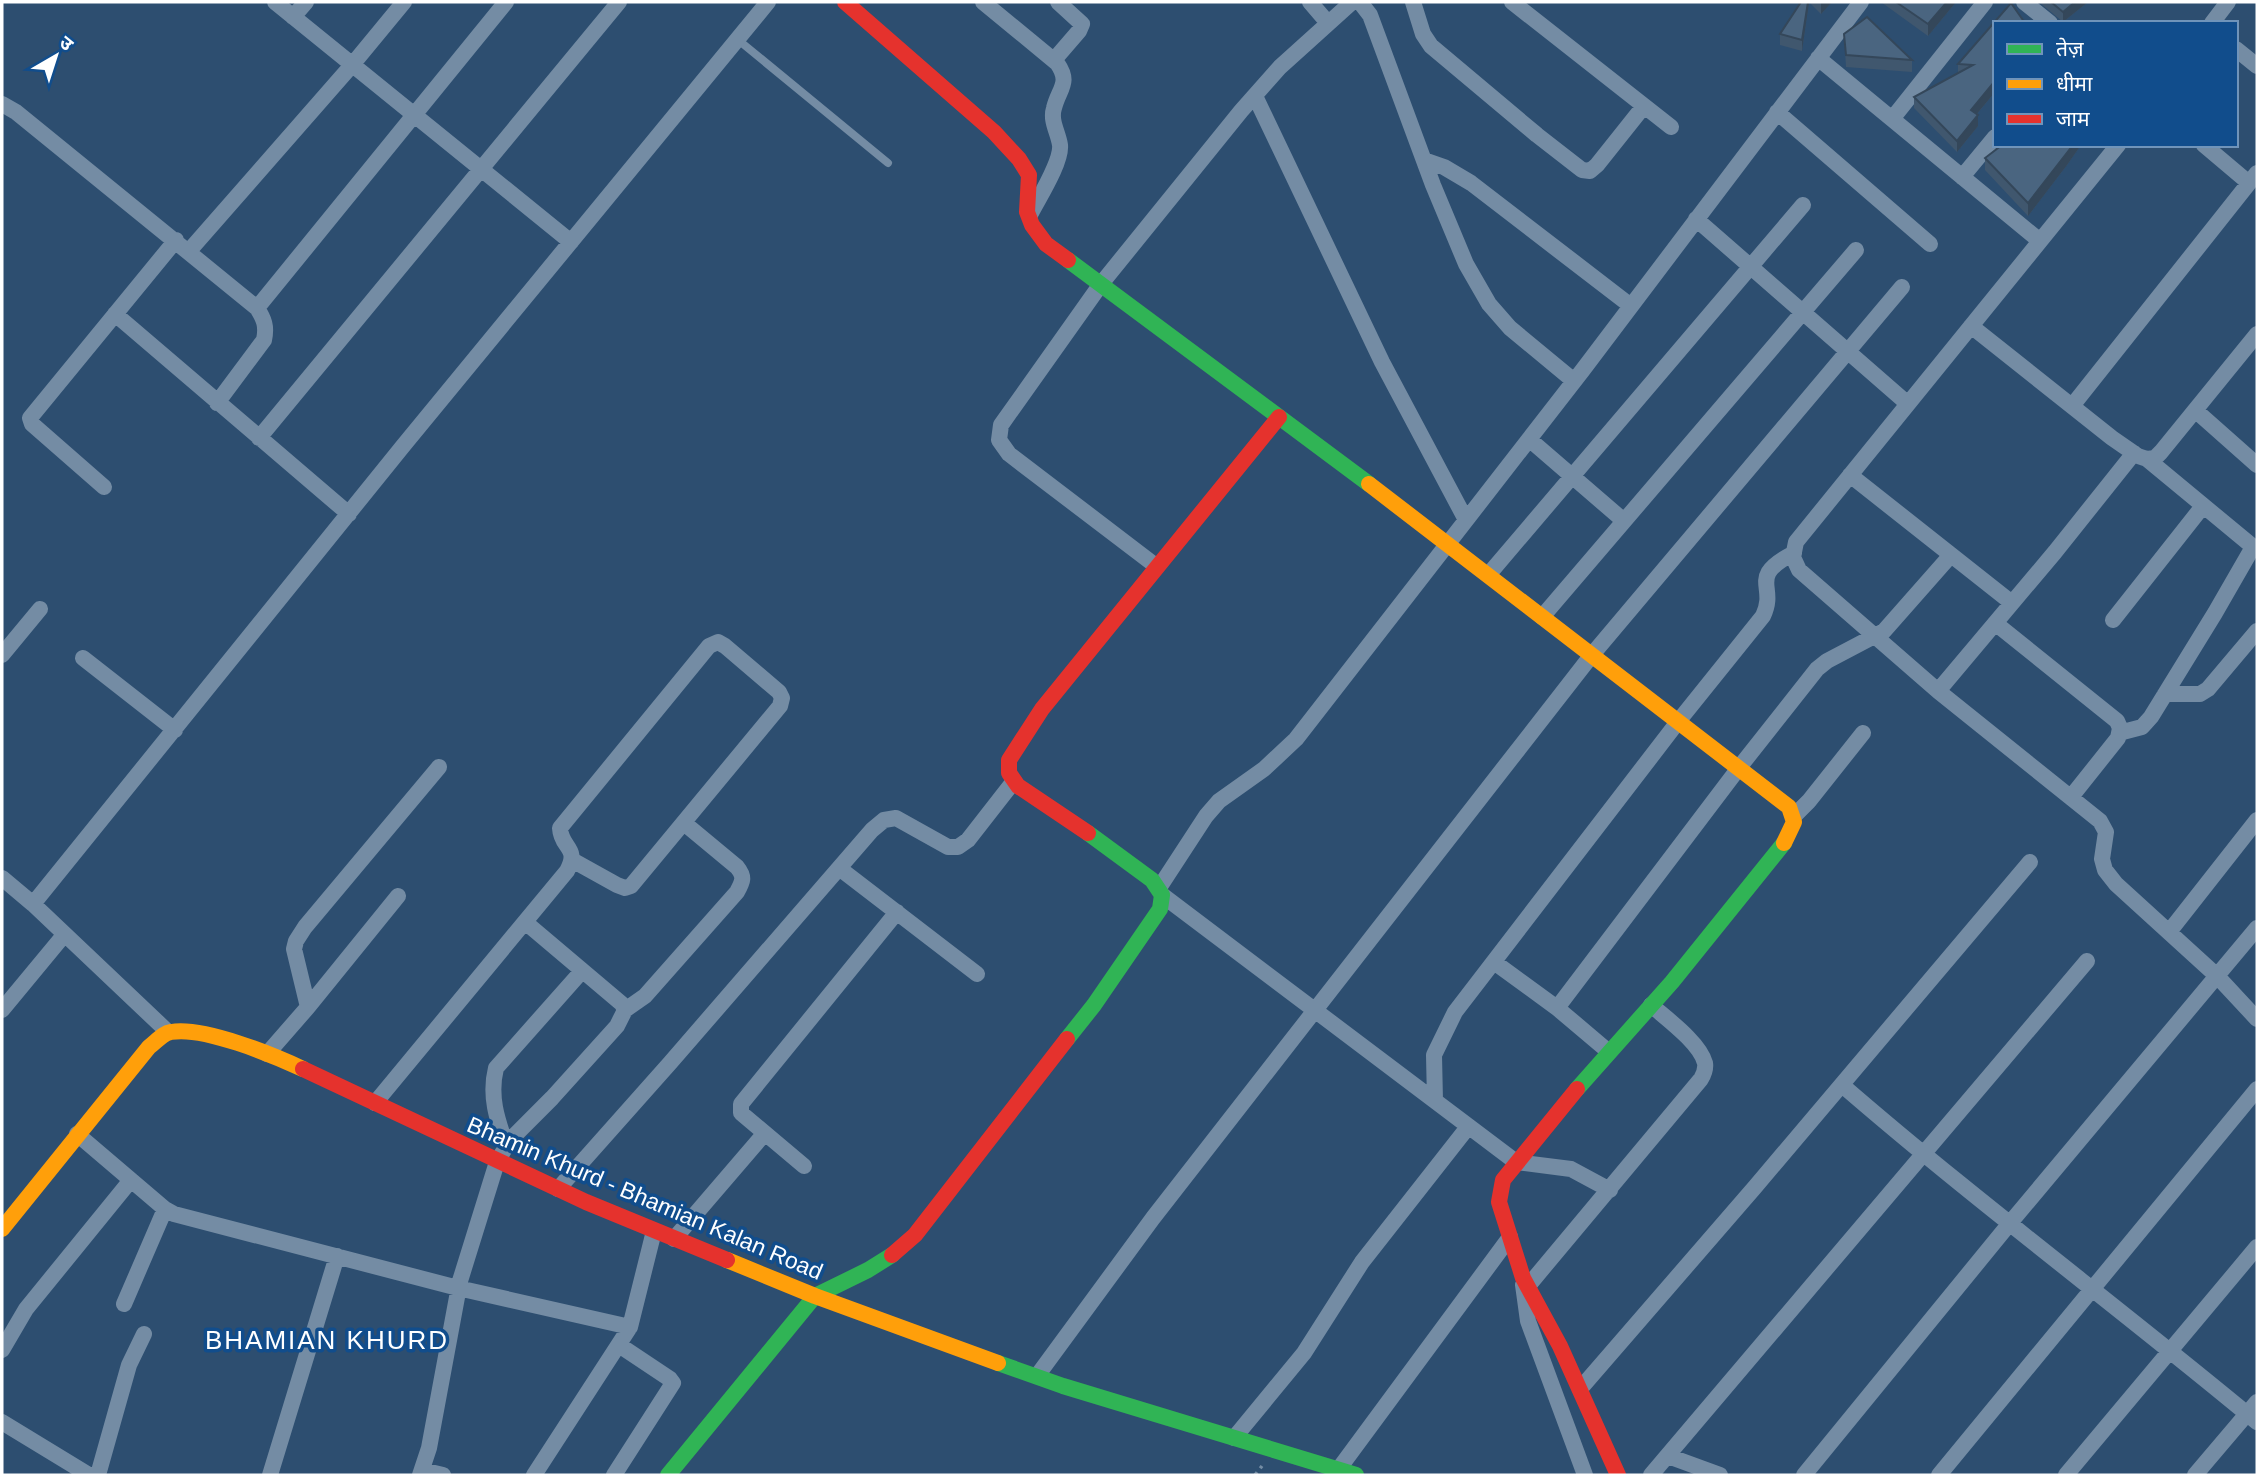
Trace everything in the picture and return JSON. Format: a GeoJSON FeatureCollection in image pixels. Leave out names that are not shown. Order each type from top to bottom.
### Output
{"type":"FeatureCollection","features":[{"type":"Feature","properties":{"kind":"street"},"geometry":{"type":"LineString","coordinates":[[275,2],[571,242]]}},
{"type":"Feature","properties":{"kind":"street"},"geometry":{"type":"LineString","coordinates":[[293,17],[306,2]]}},
{"type":"Feature","properties":{"kind":"street"},"geometry":{"type":"LineString","coordinates":[[189,251],[404,2]]}},
{"type":"Feature","properties":{"kind":"street"},"geometry":{"type":"LineString","coordinates":[[257,308],[506,2]]}},
{"type":"Feature","properties":{"kind":"street"},"geometry":{"type":"LineString","coordinates":[[259,438],[619,2]]}},
{"type":"Feature","properties":{"kind":"street"},"geometry":{"type":"LineString","coordinates":[[33,904],[768,2]]}},
{"type":"Feature","properties":{"kind":"street"},"geometry":{"type":"LineString","coordinates":[[845,2],[994,132],[1019,159],[1029,175],[1027,212],[1032,225],[1046,244],[1489,574],[1677,723],[1789,807],[1795,815],[1795,823],[1788,838],[1503,1180],[1499,1202],[1525,1282],[1560,1346],[1618,1475]]}},
{"type":"Feature","properties":{"kind":"street"},"geometry":{"type":"LineString","coordinates":[[983,2],[1054,60],[1063,71],[1064,82],[1053,117],[1060,147],[1058,158],[1029,216]]}},
{"type":"Feature","properties":{"kind":"street"},"geometry":{"type":"LineString","coordinates":[[1054,60],[1082,24],[1058,2]]}},
{"type":"Feature","properties":{"kind":"street"},"geometry":{"type":"LineString","coordinates":[[1310,2],[1328,23]]}},
{"type":"Feature","properties":{"kind":"street"},"geometry":{"type":"LineString","coordinates":[[1156,566],[1009,454],[999,440],[1001,425],[1101,284],[1255,96],[1280,67],[1352,2]]}},
{"type":"Feature","properties":{"kind":"street"},"geometry":{"type":"LineString","coordinates":[[1360,2],[1370,15],[1466,264],[1489,304],[1510,328],[1574,381]]}},
{"type":"Feature","properties":{"kind":"street"},"geometry":{"type":"LineString","coordinates":[[1413,2],[1423,34],[1431,46],[1582,170],[1590,171],[1597,165],[1644,106]]}},
{"type":"Feature","properties":{"kind":"street"},"geometry":{"type":"LineString","coordinates":[[1512,2],[1671,127]]}},
{"type":"Feature","properties":{"kind":"street"},"geometry":{"type":"LineString","coordinates":[[668,1475],[815,1296],[867,1270],[893,1254],[915,1235],[1094,1005],[1160,909],[1161,891],[1206,816],[1219,802],[1264,769],[1296,739],[1574,381],[1861,2]]}},
{"type":"Feature","properties":{"kind":"street"},"geometry":{"type":"LineString","coordinates":[[1892,119],[1985,2]]}},
{"type":"Feature","properties":{"kind":"street"},"geometry":{"type":"LineString","coordinates":[[2024,2],[2048,21]]}},
{"type":"Feature","properties":{"kind":"street"},"geometry":{"type":"LineString","coordinates":[[2214,21],[2228,2]]}},
{"type":"Feature","properties":{"kind":"street"},"geometry":{"type":"LineString","coordinates":[[2238,52],[2257,66]]}},
{"type":"Feature","properties":{"kind":"street"},"geometry":{"type":"LineString","coordinates":[[1818,58],[2040,242]]}},
{"type":"Feature","properties":{"kind":"street"},"geometry":{"type":"LineString","coordinates":[[1255,96],[1382,362],[1466,520]]}},
{"type":"Feature","properties":{"kind":"street"},"geometry":{"type":"LineString","coordinates":[[2,104],[16,112],[257,308],[267,328],[264,340],[217,403]]}},
{"type":"Feature","properties":{"kind":"street"},"geometry":{"type":"LineString","coordinates":[[1777,111],[1930,244]]}},
{"type":"Feature","properties":{"kind":"street"},"geometry":{"type":"LineString","coordinates":[[1962,177],[1993,138]]}},
{"type":"Feature","properties":{"kind":"street"},"geometry":{"type":"LineString","coordinates":[[2116,147],[1796,542],[1793,558],[1799,570],[1873,637],[2100,821],[2106,832],[2102,859],[2105,870],[2116,884],[2217,976],[2257,1019]]}},
{"type":"Feature","properties":{"kind":"street"},"geometry":{"type":"LineString","coordinates":[[2072,406],[2253,178],[2207,147]]}},
{"type":"Feature","properties":{"kind":"street"},"geometry":{"type":"LineString","coordinates":[[1424,160],[1444,167],[1471,183],[1630,306]]}},
{"type":"Feature","properties":{"kind":"street"},"geometry":{"type":"LineString","coordinates":[[1489,574],[1803,205]]}},
{"type":"Feature","properties":{"kind":"street"},"geometry":{"type":"LineString","coordinates":[[1696,219],[1908,404]]}},
{"type":"Feature","properties":{"kind":"street"},"geometry":{"type":"LineString","coordinates":[[104,487],[32,424],[30,418],[176,240]]}},
{"type":"Feature","properties":{"kind":"street"},"geometry":{"type":"LineString","coordinates":[[1542,617],[1856,250]]}},
{"type":"Feature","properties":{"kind":"street"},"geometry":{"type":"LineString","coordinates":[[1037,1376],[1153,1218],[1591,656],[1902,288]]}},
{"type":"Feature","properties":{"kind":"street"},"geometry":{"type":"LineString","coordinates":[[114,314],[349,514]]}},
{"type":"Feature","properties":{"kind":"street"},"geometry":{"type":"LineString","coordinates":[[1971,326],[2255,548],[2151,717],[2142,727],[2119,733]]}},
{"type":"Feature","properties":{"kind":"street"},"geometry":{"type":"LineString","coordinates":[[2140,456],[2155,458],[2257,334]]}},
{"type":"Feature","properties":{"kind":"street"},"geometry":{"type":"LineString","coordinates":[[2195,410],[2257,465]]}},
{"type":"Feature","properties":{"kind":"street"},"geometry":{"type":"LineString","coordinates":[[1279,417],[1156,566],[1020,740],[1009,760],[1009,773],[1018,786],[1152,880],[1161,891],[1315,1011],[1517,1161],[1571,1168],[1610,1190]]}},
{"type":"Feature","properties":{"kind":"street"},"geometry":{"type":"LineString","coordinates":[[1529,439],[1624,521]]}},
{"type":"Feature","properties":{"kind":"street"},"geometry":{"type":"LineString","coordinates":[[1938,691],[2140,456]]}},
{"type":"Feature","properties":{"kind":"street"},"geometry":{"type":"LineString","coordinates":[[1850,475],[2012,603]]}},
{"type":"Feature","properties":{"kind":"street"},"geometry":{"type":"LineString","coordinates":[[2113,620],[2203,506]]}},
{"type":"Feature","properties":{"kind":"street"},"geometry":{"type":"LineString","coordinates":[[1435,1101],[1434,1055],[1455,1012],[1677,723],[1763,616],[1767,608],[1765,579],[1768,572],[1783,559],[1794,554]]}},
{"type":"Feature","properties":{"kind":"street"},"geometry":{"type":"LineString","coordinates":[[1558,1009],[1738,769],[1817,669],[1884,631],[1951,555]]}},
{"type":"Feature","properties":{"kind":"street"},"geometry":{"type":"LineString","coordinates":[[2,655],[40,609]]}},
{"type":"Feature","properties":{"kind":"street"},"geometry":{"type":"LineString","coordinates":[[1995,623],[2118,720],[2118,738],[2071,797]]}},
{"type":"Feature","properties":{"kind":"street"},"geometry":{"type":"LineString","coordinates":[[2165,694],[2200,694],[2208,689],[2257,631]]}},
{"type":"Feature","properties":{"kind":"street"},"geometry":{"type":"LineString","coordinates":[[375,1103],[567,871],[572,854],[560,835],[560,828],[709,646],[718,642],[779,692],[782,698],[780,706],[631,886],[625,888],[617,885],[572,860]]}},
{"type":"Feature","properties":{"kind":"street"},"geometry":{"type":"LineString","coordinates":[[83,658],[175,730]]}},
{"type":"Feature","properties":{"kind":"street"},"geometry":{"type":"LineString","coordinates":[[1795,815],[1864,733]]}},
{"type":"Feature","properties":{"kind":"street"},"geometry":{"type":"LineString","coordinates":[[308,1007],[296,957],[296,941],[439,767]]}},
{"type":"Feature","properties":{"kind":"street"},"geometry":{"type":"LineString","coordinates":[[558,1189],[872,830],[884,820],[896,818],[948,847],[958,847],[968,840],[1014,780]]}},
{"type":"Feature","properties":{"kind":"street"},"geometry":{"type":"LineString","coordinates":[[2169,932],[2257,820]]}},
{"type":"Feature","properties":{"kind":"street"},"geometry":{"type":"LineString","coordinates":[[443,1475],[421,1473],[429,1448],[458,1289],[497,1161],[506,1145],[617,1026],[625,1010],[645,996],[737,892],[743,881],[743,874],[737,867],[684,823]]}},
{"type":"Feature","properties":{"kind":"street"},"geometry":{"type":"LineString","coordinates":[[1580,1389],[2030,862]]}},
{"type":"Feature","properties":{"kind":"street"},"geometry":{"type":"LineString","coordinates":[[839,868],[977,974]]}},
{"type":"Feature","properties":{"kind":"street"},"geometry":{"type":"LineString","coordinates":[[2,878],[168,1032],[149,1047],[2,1229]]}},
{"type":"Feature","properties":{"kind":"street"},"geometry":{"type":"LineString","coordinates":[[267,1054],[398,896]]}},
{"type":"Feature","properties":{"kind":"street"},"geometry":{"type":"LineString","coordinates":[[804,1166],[741,1113],[741,1104],[897,912]]}},
{"type":"Feature","properties":{"kind":"street"},"geometry":{"type":"LineString","coordinates":[[525,922],[622,1004],[625,1010]]}},
{"type":"Feature","properties":{"kind":"street"},"geometry":{"type":"LineString","coordinates":[[1804,1475],[2257,928]]}},
{"type":"Feature","properties":{"kind":"street"},"geometry":{"type":"LineString","coordinates":[[2,1010],[64,934]]}},
{"type":"Feature","properties":{"kind":"street"},"geometry":{"type":"LineString","coordinates":[[1651,1475],[2087,961]]}},
{"type":"Feature","properties":{"kind":"street"},"geometry":{"type":"LineString","coordinates":[[1494,962],[1558,1009],[1609,1052]]}},
{"type":"Feature","properties":{"kind":"street"},"geometry":{"type":"LineString","coordinates":[[506,1145],[495,1115],[492,1084],[496,1068],[582,971]]}},
{"type":"Feature","properties":{"kind":"street"},"geometry":{"type":"LineString","coordinates":[[1585,1475],[1528,1321],[1525,1282],[1610,1190],[1702,1080],[1706,1067],[1702,1054],[1651,1005]]}},
{"type":"Feature","properties":{"kind":"street","name":"Bhamin Khurd - Bhamian Kalan Road"},"geometry":{"type":"LineString","coordinates":[[168,1032],[191,1030],[267,1054],[558,1189],[815,1296],[1037,1376],[1356,1475]]}},
{"type":"Feature","properties":{"kind":"street"},"geometry":{"type":"LineString","coordinates":[[1842,1085],[1921,1154],[2254,1413],[2195,1475]]}},
{"type":"Feature","properties":{"kind":"street"},"geometry":{"type":"LineString","coordinates":[[1939,1475],[2257,1089]]}},
{"type":"Feature","properties":{"kind":"street"},"geometry":{"type":"LineString","coordinates":[[1234,1438],[1304,1353],[1362,1262],[1468,1126]]}},
{"type":"Feature","properties":{"kind":"street"},"geometry":{"type":"LineString","coordinates":[[674,1239],[765,1133]]}},
{"type":"Feature","properties":{"kind":"street"},"geometry":{"type":"LineString","coordinates":[[77,1134],[165,1209],[181,1216],[458,1289],[629,1327]]}},
{"type":"Feature","properties":{"kind":"street"},"geometry":{"type":"LineString","coordinates":[[2,1350],[26,1309],[131,1180]]}},
{"type":"Feature","properties":{"kind":"street"},"geometry":{"type":"LineString","coordinates":[[124,1304],[165,1209]]}},
{"type":"Feature","properties":{"kind":"street"},"geometry":{"type":"LineString","coordinates":[[534,1475],[629,1327],[654,1231]]}},
{"type":"Feature","properties":{"kind":"street"},"geometry":{"type":"LineString","coordinates":[[1338,1470],[1510,1237]]}},
{"type":"Feature","properties":{"kind":"street"},"geometry":{"type":"LineString","coordinates":[[2066,1475],[2257,1247]]}},
{"type":"Feature","properties":{"kind":"street"},"geometry":{"type":"LineString","coordinates":[[270,1475],[337,1256]]}},
{"type":"Feature","properties":{"kind":"street"},"geometry":{"type":"LineString","coordinates":[[98,1475],[129,1365],[144,1334]]}},
{"type":"Feature","properties":{"kind":"street"},"geometry":{"type":"LineString","coordinates":[[614,1475],[673,1383],[619,1345]]}},
{"type":"Feature","properties":{"kind":"street"},"geometry":{"type":"LineString","coordinates":[[2,1422],[66,1470],[89,1475]]}},
{"type":"Feature","properties":{"kind":"street"},"geometry":{"type":"LineString","coordinates":[[1668,1456],[1720,1475]]}},
{"type":"Feature","properties":{"kind":"lane"},"geometry":{"type":"LineString","coordinates":[[737,39],[888,163]]}},
{"type":"Feature","properties":{"kind":"building"},"geometry":{"type":"Polygon","coordinates":[[[1801,2],[1808,2],[1802,40],[1780,34],[1801,2]]]}},
{"type":"Feature","properties":{"kind":"building"},"geometry":{"type":"Polygon","coordinates":[[[1896,2],[1947,2],[1928,24],[1896,2]]]}},
{"type":"Feature","properties":{"kind":"building"},"geometry":{"type":"Polygon","coordinates":[[[2051,2],[2075,2],[2063,12],[2051,2]]]}},
{"type":"Feature","properties":{"kind":"building"},"geometry":{"type":"Polygon","coordinates":[[[2011,3],[2024,21],[1995,21],[2011,3]]]}},
{"type":"Feature","properties":{"kind":"building"},"geometry":{"type":"Polygon","coordinates":[[[1867,17],[1912,60],[1846,55],[1844,34],[1867,17]]]}},
{"type":"Feature","properties":{"kind":"building"},"geometry":{"type":"Polygon","coordinates":[[[1993,24],[1993,83],[1971,110],[1978,115],[1957,141],[1914,97],[1973,65],[1958,64],[1993,24]]]}},
{"type":"Feature","properties":{"kind":"building"},"geometry":{"type":"Polygon","coordinates":[[[1999,147],[2071,147],[2028,203],[1985,158],[1999,147]]]}},
{"type":"Feature","properties":{"kind":"traffic: fast"},"geometry":{"type":"LineString","coordinates":[[1068,260],[1369,484]]}},
{"type":"Feature","properties":{"kind":"traffic: fast"},"geometry":{"type":"LineString","coordinates":[[1067,1039],[1094,1005],[1160,909],[1162,895],[1152,880],[1088,833]]}},
{"type":"Feature","properties":{"kind":"traffic: fast"},"geometry":{"type":"LineString","coordinates":[[1577,1089],[1672,982],[1784,843]]}},
{"type":"Feature","properties":{"kind":"traffic: fast"},"geometry":{"type":"LineString","coordinates":[[668,1475],[815,1296],[892,1255]]}},
{"type":"Feature","properties":{"kind":"traffic: fast"},"geometry":{"type":"LineString","coordinates":[[998,1363],[1063,1386],[1356,1475]]}},
{"type":"Feature","properties":{"kind":"traffic: slow"},"geometry":{"type":"LineString","coordinates":[[1369,484],[1789,807],[1794,822],[1784,843]]}},
{"type":"Feature","properties":{"kind":"traffic: slow"},"geometry":{"type":"LineString","coordinates":[[2,1229],[149,1047],[165,1034],[185,1031],[219,1037],[303,1069]]}},
{"type":"Feature","properties":{"kind":"traffic: slow"},"geometry":{"type":"LineString","coordinates":[[727,1260],[815,1296],[998,1363]]}},
{"type":"Feature","properties":{"kind":"traffic: jam"},"geometry":{"type":"LineString","coordinates":[[845,2],[994,132],[1019,159],[1029,175],[1027,212],[1032,225],[1046,244],[1068,260]]}},
{"type":"Feature","properties":{"kind":"traffic: jam"},"geometry":{"type":"LineString","coordinates":[[1088,833],[1018,786],[1009,773],[1009,760],[1042,709],[1279,417]]}},
{"type":"Feature","properties":{"kind":"traffic: jam"},"geometry":{"type":"LineString","coordinates":[[892,1255],[915,1235],[1067,1039]]}},
{"type":"Feature","properties":{"kind":"traffic: jam"},"geometry":{"type":"LineString","coordinates":[[303,1069],[586,1202],[727,1260]]}},
{"type":"Feature","properties":{"kind":"traffic: jam"},"geometry":{"type":"LineString","coordinates":[[1577,1089],[1503,1180],[1499,1202],[1523,1278],[1560,1346],[1618,1475]]}},
{"type":"Feature","properties":{"kind":"district","name":"BHAMIAN KHURD"},"geometry":{"type":"Point","coordinates":[327,1340]}}]}
